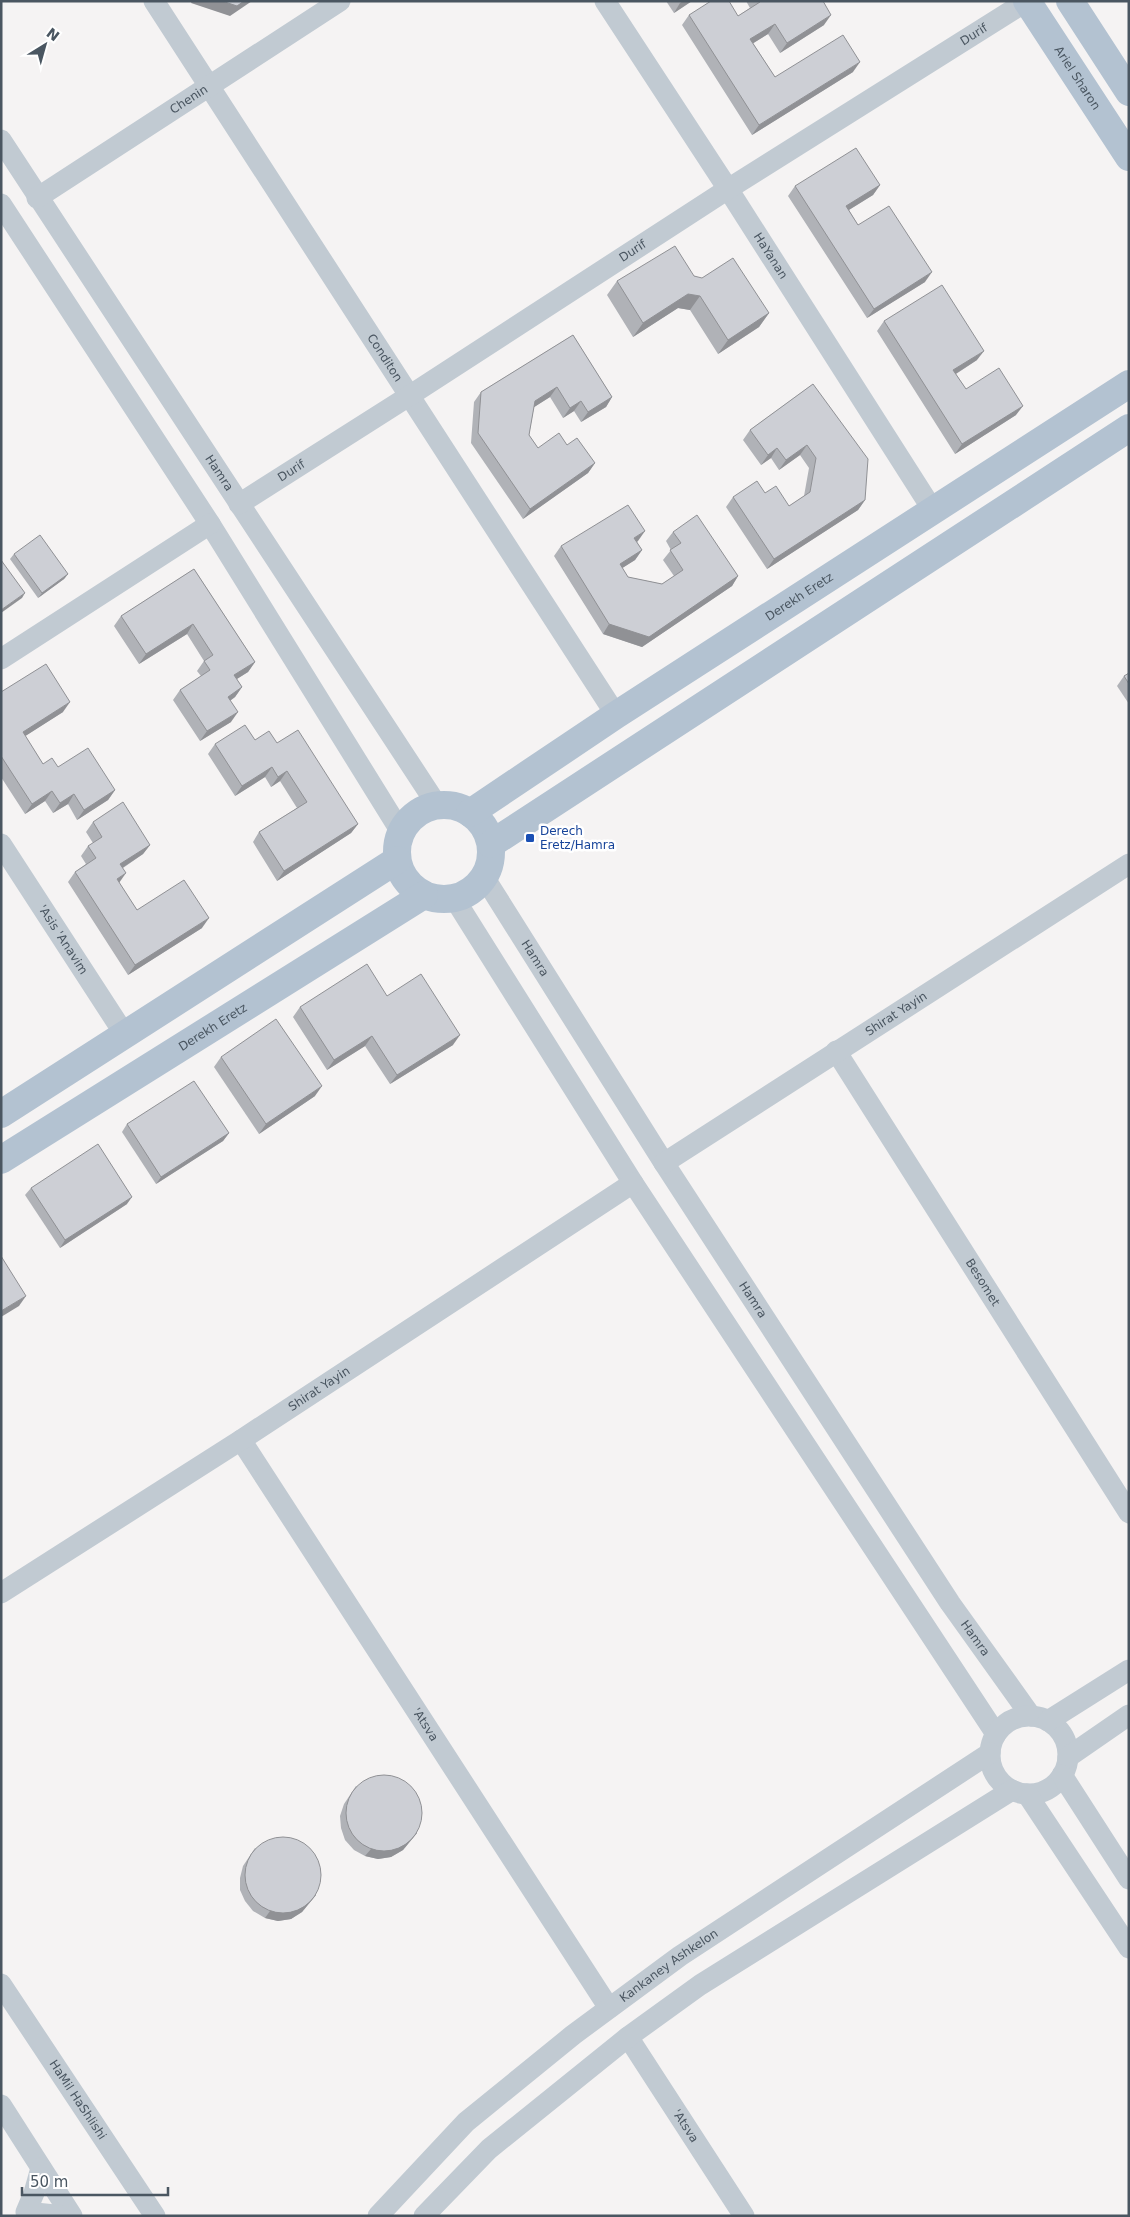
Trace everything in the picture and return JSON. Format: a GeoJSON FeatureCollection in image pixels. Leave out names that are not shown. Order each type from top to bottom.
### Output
{"type":"FeatureCollection","features":[{"type":"Feature","properties":{"kind":"main road","name":"Ariel Sharon"},"geometry":{"type":"LineString","coordinates":[[1027,1],[1129,157]]}},
{"type":"Feature","properties":{"kind":"main road"},"geometry":{"type":"LineString","coordinates":[[1070,1],[1129,92]]}},
{"type":"Feature","properties":{"kind":"main road","name":"Derekh Eretz"},"geometry":{"type":"LineString","coordinates":[[470,813],[616,715],[934,512],[1129,384]]}},
{"type":"Feature","properties":{"kind":"main road"},"geometry":{"type":"LineString","coordinates":[[490,844],[1129,428]]}},
{"type":"Feature","properties":{"kind":"main road"},"geometry":{"type":"LineString","coordinates":[[437,805],[448,805],[470,813],[480,821],[487,832],[490,844],[489,867],[484,877],[471,890],[454,898],[444,899],[424,895],[412,886],[402,874],[398,860],[397,850],[401,832],[410,819],[422,810],[437,805]]}},
{"type":"Feature","properties":{"kind":"main road"},"geometry":{"type":"LineString","coordinates":[[1,1114],[398,860]]}},
{"type":"Feature","properties":{"kind":"main road","name":"Derekh Eretz"},"geometry":{"type":"LineString","coordinates":[[1,1160],[424,895]]}},
{"type":"Feature","properties":{"kind":"street","name":"Conditon"},"geometry":{"type":"LineString","coordinates":[[154,1],[616,715]]}},
{"type":"Feature","properties":{"kind":"street","name":"Chenin"},"geometry":{"type":"LineString","coordinates":[[37,198],[340,1]]}},
{"type":"Feature","properties":{"kind":"street","name":"HaYanan"},"geometry":{"type":"LineString","coordinates":[[605,1],[728,189],[934,512]]}},
{"type":"Feature","properties":{"kind":"street","name":"Durif"},"geometry":{"type":"LineString","coordinates":[[239,504],[728,189],[1027,1]]}},
{"type":"Feature","properties":{"kind":"street","name":"Hamra"},"geometry":{"type":"LineString","coordinates":[[1,140],[37,198],[437,805]]}},
{"type":"Feature","properties":{"kind":"street"},"geometry":{"type":"LineString","coordinates":[[4,215],[210,524],[401,832]]}},
{"type":"Feature","properties":{"kind":"street"},"geometry":{"type":"LineString","coordinates":[[1,659],[210,524]]}},
{"type":"Feature","properties":{"kind":"street","name":"'Asis 'Anavim"},"geometry":{"type":"LineString","coordinates":[[1,844],[125,1035]]}},
{"type":"Feature","properties":{"kind":"street","name":"Shirat Yayin"},"geometry":{"type":"LineString","coordinates":[[664,1163],[1129,864]]}},
{"type":"Feature","properties":{"kind":"street","name":"Hamra"},"geometry":{"type":"LineString","coordinates":[[484,877],[664,1163],[950,1603],[1040,1718]]}},
{"type":"Feature","properties":{"kind":"street"},"geometry":{"type":"LineString","coordinates":[[454,898],[633,1182],[992,1743],[991,1764],[995,1774],[1002,1784],[1019,1792],[1129,1948]]}},
{"type":"Feature","properties":{"kind":"street","name":"Besomet"},"geometry":{"type":"LineString","coordinates":[[836,1051],[1129,1512]]}},
{"type":"Feature","properties":{"kind":"street","name":"Shirat Yayin"},"geometry":{"type":"LineString","coordinates":[[1,1592],[241,1440],[633,1182]]}},
{"type":"Feature","properties":{"kind":"street","name":"'Atsva"},"geometry":{"type":"LineString","coordinates":[[241,1440],[609,2008]]}},
{"type":"Feature","properties":{"kind":"street"},"geometry":{"type":"LineString","coordinates":[[992,1743],[1011,1720],[1040,1718],[1129,1670]]}},
{"type":"Feature","properties":{"kind":"street"},"geometry":{"type":"LineString","coordinates":[[424,2216],[489,2149],[628,2037],[700,1985],[1019,1792],[1047,1790],[1065,1766],[1129,1715]]}},
{"type":"Feature","properties":{"kind":"street"},"geometry":{"type":"LineString","coordinates":[[1040,1718],[1063,1736],[1065,1766],[1129,1879]]}},
{"type":"Feature","properties":{"kind":"street","name":"Kankaney Ashkelon"},"geometry":{"type":"LineString","coordinates":[[378,2216],[466,2122],[573,2035],[680,1956],[992,1743]]}},
{"type":"Feature","properties":{"kind":"street","name":"HaMil HaShlishi"},"geometry":{"type":"LineString","coordinates":[[1,1984],[155,2216]]}},
{"type":"Feature","properties":{"kind":"street","name":"'Atsva"},"geometry":{"type":"LineString","coordinates":[[628,2037],[744,2216]]}},
{"type":"Feature","properties":{"kind":"street"},"geometry":{"type":"LineString","coordinates":[[1,2105],[72,2216]]}},
{"type":"Feature","properties":{"kind":"street"},"geometry":{"type":"LineString","coordinates":[[41,2168],[34,2193],[23,2214],[64,2216]]}},
{"type":"Feature","properties":{"kind":"building"},"geometry":{"type":"Polygon","coordinates":[[[222,1],[244,1],[237,6],[222,1]]]}},
{"type":"Feature","properties":{"kind":"building"},"geometry":{"type":"Polygon","coordinates":[[[711,1],[729,1],[738,16],[759,1],[823,1],[831,15],[787,43],[775,24],[750,39],[775,77],[843,35],[860,62],[759,125],[689,15],[711,1]]]}},
{"type":"Feature","properties":{"kind":"building"},"geometry":{"type":"Polygon","coordinates":[[[856,148],[880,185],[846,206],[858,225],[889,206],[932,272],[874,309],[795,186],[856,148]]]}},
{"type":"Feature","properties":{"kind":"building"},"geometry":{"type":"Polygon","coordinates":[[[675,246],[694,276],[702,278],[733,258],[769,313],[728,340],[700,296],[688,294],[643,323],[617,281],[675,246]]]}},
{"type":"Feature","properties":{"kind":"building"},"geometry":{"type":"Polygon","coordinates":[[[942,285],[984,351],[953,370],[966,389],[999,368],[1023,406],[962,444],[884,321],[942,285]]]}},
{"type":"Feature","properties":{"kind":"building"},"geometry":{"type":"Polygon","coordinates":[[[573,335],[612,397],[588,412],[581,401],[570,408],[557,387],[535,401],[529,435],[538,448],[559,433],[567,445],[577,438],[595,463],[530,509],[478,433],[481,392],[573,335]]]}},
{"type":"Feature","properties":{"kind":"building"},"geometry":{"type":"Polygon","coordinates":[[[813,384],[868,459],[865,500],[774,559],[733,497],[757,481],[765,493],[776,486],[789,506],[810,492],[816,458],[807,445],[786,460],[777,448],[768,455],[750,430],[813,384]]]}},
{"type":"Feature","properties":{"kind":"building"},"geometry":{"type":"Polygon","coordinates":[[[628,505],[645,531],[634,538],[642,550],[620,564],[628,577],[662,584],[683,570],[670,550],[681,543],[673,532],[697,515],[738,576],[649,637],[609,624],[561,546],[628,505]]]}},
{"type":"Feature","properties":{"kind":"building"},"geometry":{"type":"Polygon","coordinates":[[[40,535],[68,574],[42,593],[14,554],[40,535]]]}},
{"type":"Feature","properties":{"kind":"building"},"geometry":{"type":"Polygon","coordinates":[[[1,560],[25,593],[1,610],[1,560]]]}},
{"type":"Feature","properties":{"kind":"building"},"geometry":{"type":"Polygon","coordinates":[[[194,569],[255,662],[234,675],[242,687],[228,697],[238,712],[207,731],[180,690],[210,670],[204,661],[213,655],[193,624],[146,654],[121,616],[194,569]]]}},
{"type":"Feature","properties":{"kind":"building"},"geometry":{"type":"Polygon","coordinates":[[[46,664],[70,702],[23,732],[43,764],[52,758],[58,767],[88,748],[115,790],[84,810],[74,794],[60,803],[52,791],[32,804],[1,756],[1,692],[46,664]]]}},
{"type":"Feature","properties":{"kind":"building"},"geometry":{"type":"Polygon","coordinates":[[[1129,673],[1129,684],[1124,676],[1129,673]]]}},
{"type":"Feature","properties":{"kind":"building"},"geometry":{"type":"Polygon","coordinates":[[[245,725],[255,740],[269,731],[277,743],[298,730],[358,824],[284,871],[259,832],[307,802],[287,771],[278,777],[272,767],[242,786],[215,744],[245,725]]]}},
{"type":"Feature","properties":{"kind":"building"},"geometry":{"type":"Polygon","coordinates":[[[123,802],[150,845],[120,864],[126,873],[117,879],[137,910],[184,880],[209,918],[135,965],[75,872],[96,858],[88,846],[102,837],[93,822],[123,802]]]}},
{"type":"Feature","properties":{"kind":"building"},"geometry":{"type":"Polygon","coordinates":[[[367,964],[387,996],[421,974],[460,1035],[397,1075],[372,1036],[334,1060],[300,1007],[367,964]]]}},
{"type":"Feature","properties":{"kind":"building"},"geometry":{"type":"Polygon","coordinates":[[[276,1019],[322,1086],[266,1124],[221,1057],[276,1019]]]}},
{"type":"Feature","properties":{"kind":"building"},"geometry":{"type":"Polygon","coordinates":[[[194,1081],[229,1133],[161,1177],[127,1124],[194,1081]]]}},
{"type":"Feature","properties":{"kind":"building"},"geometry":{"type":"Polygon","coordinates":[[[98,1144],[132,1197],[65,1240],[31,1188],[98,1144]]]}},
{"type":"Feature","properties":{"kind":"building"},"geometry":{"type":"Polygon","coordinates":[[[1,1256],[26,1296],[1,1311],[1,1256]]]}},
{"type":"Feature","properties":{"kind":"building"},"geometry":{"type":"Polygon","coordinates":[[[384,1775],[399,1778],[411,1786],[419,1798],[422,1813],[419,1828],[411,1840],[399,1848],[384,1851],[369,1848],[357,1840],[349,1828],[346,1813],[349,1798],[357,1786],[369,1778],[384,1775]]]}},
{"type":"Feature","properties":{"kind":"building"},"geometry":{"type":"Polygon","coordinates":[[[283,1837],[298,1840],[310,1848],[318,1860],[321,1875],[318,1890],[310,1902],[298,1910],[283,1913],[268,1910],[256,1902],[248,1890],[245,1875],[248,1860],[256,1848],[268,1840],[283,1837]]]}},
{"type":"Feature","properties":{"kind":"place","name":"Derech Eretz/Hamra"},"geometry":{"type":"Point","coordinates":[530,838]}}]}
